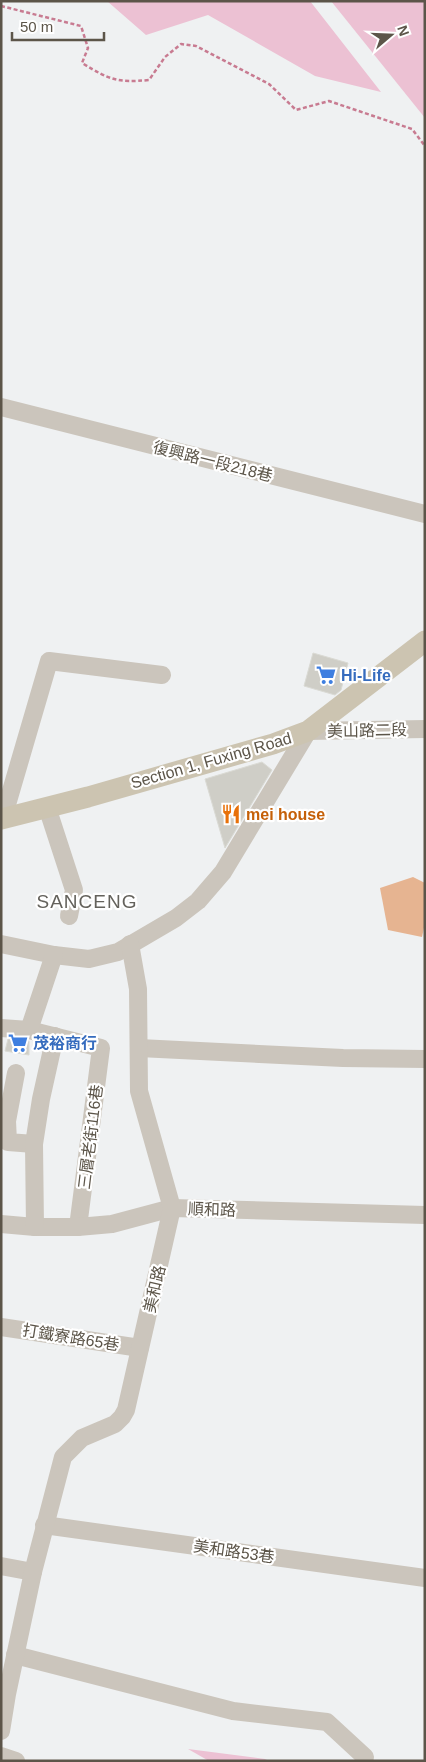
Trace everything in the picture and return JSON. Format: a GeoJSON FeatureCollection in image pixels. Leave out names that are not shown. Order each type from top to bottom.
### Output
{"type":"FeatureCollection","features":[{"type":"Feature","properties":{"kind":"main road","name":"Section 1, Fuxing Road"},"geometry":{"type":"LineString","coordinates":[[7,812],[47,807],[273,744],[308,731],[425,641]]}},
{"type":"Feature","properties":{"kind":"street","name":"復興路一段218巷"},"geometry":{"type":"LineString","coordinates":[[1,407],[425,514]]}},
{"type":"Feature","properties":{"kind":"street"},"geometry":{"type":"LineString","coordinates":[[7,812],[49,661],[162,675]]}},
{"type":"Feature","properties":{"kind":"street","name":"美山路二段"},"geometry":{"type":"LineString","coordinates":[[308,731],[425,730]]}},
{"type":"Feature","properties":{"kind":"street"},"geometry":{"type":"LineString","coordinates":[[1,944],[54,955],[89,959],[106,956],[176,918],[198,901],[223,872],[308,731]]}},
{"type":"Feature","properties":{"kind":"street"},"geometry":{"type":"LineString","coordinates":[[47,807],[74,890],[69,916]]}},
{"type":"Feature","properties":{"kind":"street","name":"美和路"},"geometry":{"type":"LineString","coordinates":[[1,1731],[4,1694],[44,1525],[63,1457],[82,1438],[115,1424],[126,1410],[172,1208],[139,1091],[138,989],[130,944]]}},
{"type":"Feature","properties":{"kind":"street"},"geometry":{"type":"LineString","coordinates":[[29,1030],[54,955]]}},
{"type":"Feature","properties":{"kind":"street"},"geometry":{"type":"LineString","coordinates":[[1,1028],[29,1030],[55,1036],[41,1098],[34,1144],[35,1227]]}},
{"type":"Feature","properties":{"kind":"street","name":"三層老街116巷"},"geometry":{"type":"LineString","coordinates":[[55,1036],[101,1048],[78,1227]]}},
{"type":"Feature","properties":{"kind":"street"},"geometry":{"type":"LineString","coordinates":[[139,1048],[342,1058],[425,1059]]}},
{"type":"Feature","properties":{"kind":"street"},"geometry":{"type":"LineString","coordinates":[[16,1073],[6,1122],[8,1142],[34,1144]]}},
{"type":"Feature","properties":{"kind":"street","name":"順和路"},"geometry":{"type":"LineString","coordinates":[[1,1224],[35,1227],[78,1227],[112,1224],[172,1208],[425,1214]]}},
{"type":"Feature","properties":{"kind":"street","name":"打鐵寮路65巷"},"geometry":{"type":"LineString","coordinates":[[1,1327],[140,1348]]}},
{"type":"Feature","properties":{"kind":"street","name":"美和路53巷"},"geometry":{"type":"LineString","coordinates":[[44,1525],[425,1578]]}},
{"type":"Feature","properties":{"kind":"street"},"geometry":{"type":"LineString","coordinates":[[1,1566],[33,1572]]}},
{"type":"Feature","properties":{"kind":"street"},"geometry":{"type":"LineString","coordinates":[[15,1654],[234,1711],[328,1722],[365,1757]]}},
{"type":"Feature","properties":{"kind":"street"},"geometry":{"type":"LineString","coordinates":[[1,1756],[16,1761]]}},
{"type":"Feature","properties":{"kind":"path"},"geometry":{"type":"LineString","coordinates":[[1,6],[81,26],[88,48],[82,63],[105,77],[127,82],[149,80],[165,57],[181,44],[196,46],[269,84],[296,110],[329,101],[412,129],[425,146]]}},
{"type":"Feature","properties":{"kind":"shaded area"},"geometry":{"type":"Polygon","coordinates":[[[107,1],[310,1],[381,92],[315,76],[208,15],[146,35],[107,1]]]}},
{"type":"Feature","properties":{"kind":"shaded area"},"geometry":{"type":"Polygon","coordinates":[[[331,1],[425,1],[425,118],[331,1]]]}},
{"type":"Feature","properties":{"kind":"shaded area"},"geometry":{"type":"Polygon","coordinates":[[[413,877],[425,883],[425,923],[422,937],[388,930],[380,888],[413,877]]]}},
{"type":"Feature","properties":{"kind":"shaded area"},"geometry":{"type":"Polygon","coordinates":[[[188,1749],[265,1759],[269,1761],[209,1761],[188,1749]]]}},
{"type":"Feature","properties":{"kind":"building","name":"Hi-Life"},"geometry":{"type":"Polygon","coordinates":[[[313,653],[348,663],[341,690],[335,695],[304,686],[313,653]]]}},
{"type":"Feature","properties":{"kind":"building","name":"mei house"},"geometry":{"type":"Polygon","coordinates":[[[262,762],[272,770],[225,848],[205,779],[262,762]]]}},
{"type":"Feature","properties":{"kind":"building","name":"茂裕商行"},"geometry":{"type":"Polygon","coordinates":[[[8,1039],[29,1041],[29,1055],[5,1051],[8,1039]]]}},
{"type":"Feature","properties":{"kind":"place","name":"Hi-Life"},"geometry":{"type":"Point","coordinates":[326,675]}},
{"type":"Feature","properties":{"kind":"place","name":"mei house"},"geometry":{"type":"Point","coordinates":[231,814]}},
{"type":"Feature","properties":{"kind":"place","name":"茂裕商行"},"geometry":{"type":"Point","coordinates":[18,1043]}},
{"type":"Feature","properties":{"kind":"district","name":"SANCENG"},"geometry":{"type":"Point","coordinates":[87,901]}}]}
